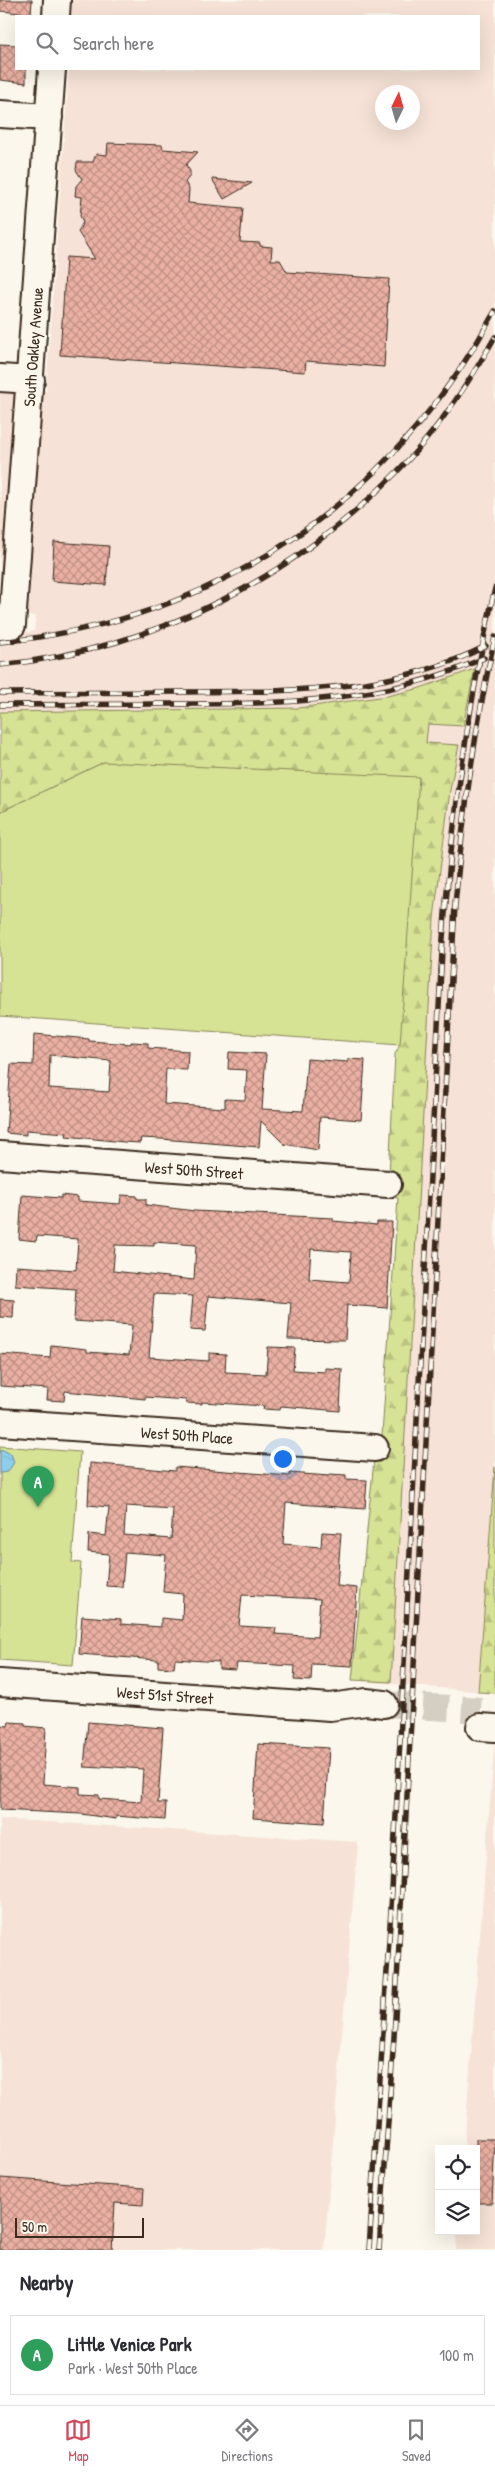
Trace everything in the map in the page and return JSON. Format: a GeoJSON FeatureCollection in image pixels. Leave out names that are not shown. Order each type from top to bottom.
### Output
{"type":"FeatureCollection","features":[{"type":"Feature","properties":{"kind":"street"},"geometry":{"type":"LineString","coordinates":[[56,15],[57,0]]}},
{"type":"Feature","properties":{"kind":"street","name":"South Oakley Avenue"},"geometry":{"type":"LineString","coordinates":[[6,625],[31,380],[52,70]]}},
{"type":"Feature","properties":{"kind":"street"},"geometry":{"type":"LineString","coordinates":[[0,114],[49,117]]}},
{"type":"Feature","properties":{"kind":"street"},"geometry":{"type":"LineString","coordinates":[[0,378],[31,380]]}},
{"type":"Feature","properties":{"kind":"street","name":"West 50th Street"},"geometry":{"type":"LineString","coordinates":[[0,1155],[388,1184]]}},
{"type":"Feature","properties":{"kind":"street","name":"West 50th Place"},"geometry":{"type":"LineString","coordinates":[[0,1422],[375,1448]]}},
{"type":"Feature","properties":{"kind":"street","name":"West 51st Street"},"geometry":{"type":"LineString","coordinates":[[0,1683],[330,1708],[365,1719],[383,1712]]}},
{"type":"Feature","properties":{"kind":"shaded area"},"geometry":{"type":"Polygon","coordinates":[[[72,0],[495,0],[495,1693],[352,1680],[374,1460],[382,1435],[398,1198],[387,1197],[400,1045],[104,762],[0,766],[0,634],[34,631],[36,616],[0,613],[0,388],[46,391],[69,70],[480,70],[480,15],[72,15],[72,0]]]}},
{"type":"Feature","properties":{"kind":"shaded area"},"geometry":{"type":"Polygon","coordinates":[[[495,1736],[495,2250],[456,2250],[457,2235],[480,2235],[480,2145],[464,2145],[495,1736]]]}},
{"type":"Feature","properties":{"kind":"shaded area"},"geometry":{"type":"Polygon","coordinates":[[[0,1819],[358,1842],[324,2250],[0,2250],[0,1819]]]}},
{"type":"Feature","properties":{"kind":"green space"},"geometry":{"type":"Polygon","coordinates":[[[475,669],[463,726],[428,724],[426,743],[459,745],[450,790],[434,918],[391,1682],[352,1680],[374,1460],[382,1435],[398,1198],[392,1197],[393,1176],[389,1175],[395,1054],[400,1045],[104,762],[0,812],[0,712],[298,708],[387,696],[417,689],[475,669]]]}},
{"type":"Feature","properties":{"kind":"green space"},"geometry":{"type":"Polygon","coordinates":[[[104,762],[419,777],[400,1045],[0,1016],[0,812],[104,762]]]}},
{"type":"Feature","properties":{"kind":"green space"},"geometry":{"type":"Polygon","coordinates":[[[0,1446],[80,1452],[72,1562],[81,1563],[73,1665],[0,1660],[0,1446]]]}},
{"type":"Feature","properties":{"kind":"green space"},"geometry":{"type":"Polygon","coordinates":[[[495,1467],[495,1693],[478,1692],[495,1467]]]}},
{"type":"Feature","properties":{"kind":"water"},"geometry":{"type":"Polygon","coordinates":[[[3,1450],[11,1454],[14,1462],[8,1472],[0,1473],[0,1451],[3,1450]]]}},
{"type":"Feature","properties":{"kind":"building"},"geometry":{"type":"Polygon","coordinates":[[[0,0],[32,0],[31,14],[0,11],[0,0]]]}},
{"type":"Feature","properties":{"kind":"building"},"geometry":{"type":"Polygon","coordinates":[[[0,44],[15,45],[15,70],[26,70],[26,83],[0,80],[0,44]]]}},
{"type":"Feature","properties":{"kind":"building"},"geometry":{"type":"Polygon","coordinates":[[[108,143],[162,145],[163,149],[198,152],[186,165],[190,171],[190,176],[185,182],[189,189],[188,203],[243,208],[240,242],[260,243],[260,246],[272,247],[271,260],[280,260],[287,272],[389,279],[384,367],[306,361],[305,372],[60,355],[66,257],[95,259],[78,232],[83,222],[80,216],[82,197],[75,196],[76,186],[82,179],[76,170],[77,162],[93,162],[96,154],[107,155],[108,143]]]}},
{"type":"Feature","properties":{"kind":"building"},"geometry":{"type":"Polygon","coordinates":[[[212,179],[252,183],[224,199],[212,179]]]}},
{"type":"Feature","properties":{"kind":"building"},"geometry":{"type":"Polygon","coordinates":[[[54,542],[109,546],[106,585],[52,581],[54,542]]]}},
{"type":"Feature","properties":{"kind":"building"},"geometry":{"type":"Polygon","coordinates":[[[34,1034],[89,1039],[89,1041],[131,1044],[131,1042],[148,1043],[148,1048],[188,1051],[187,1070],[166,1069],[164,1104],[225,1108],[225,1099],[245,1100],[247,1070],[228,1069],[229,1052],[266,1054],[262,1109],[303,1111],[307,1059],[348,1062],[348,1059],[365,1060],[361,1120],[320,1117],[318,1150],[284,1144],[261,1121],[259,1147],[141,1138],[140,1143],[124,1142],[66,1136],[67,1133],[26,1130],[26,1135],[6,1133],[11,1064],[33,1065],[34,1034]],[[50,1055],[49,1088],[109,1092],[111,1061],[50,1055]]]}},
{"type":"Feature","properties":{"kind":"building"},"geometry":{"type":"Polygon","coordinates":[[[22,1195],[61,1198],[61,1195],[78,1197],[78,1201],[120,1204],[121,1195],[137,1196],[137,1199],[146,1199],[146,1205],[195,1211],[333,1218],[333,1221],[377,1225],[377,1222],[392,1222],[387,1308],[347,1305],[345,1340],[288,1339],[291,1303],[208,1296],[205,1331],[190,1330],[193,1296],[154,1294],[149,1357],[209,1361],[209,1353],[226,1354],[225,1372],[266,1374],[268,1347],[295,1348],[293,1370],[325,1372],[325,1368],[342,1369],[340,1411],[281,1406],[280,1410],[263,1409],[264,1406],[202,1402],[202,1404],[186,1403],[186,1400],[145,1397],[145,1399],[65,1391],[64,1401],[47,1400],[48,1389],[0,1386],[0,1354],[50,1358],[51,1345],[87,1349],[87,1352],[129,1355],[132,1325],[74,1321],[76,1289],[15,1285],[16,1266],[76,1270],[78,1239],[37,1236],[36,1241],[19,1239],[22,1195]],[[154,1242],[154,1246],[115,1245],[113,1271],[194,1280],[196,1245],[154,1242]],[[311,1249],[309,1279],[349,1282],[351,1252],[311,1249]]]}},
{"type":"Feature","properties":{"kind":"building"},"geometry":{"type":"Polygon","coordinates":[[[0,1299],[14,1300],[13,1318],[0,1317],[0,1299]]]}},
{"type":"Feature","properties":{"kind":"building"},"geometry":{"type":"Polygon","coordinates":[[[90,1463],[175,1471],[175,1467],[290,1476],[290,1473],[329,1476],[329,1474],[346,1475],[346,1479],[367,1480],[365,1509],[286,1503],[283,1544],[321,1547],[322,1532],[341,1533],[337,1586],[357,1588],[352,1666],[312,1664],[311,1681],[294,1680],[295,1666],[237,1663],[236,1670],[219,1669],[219,1662],[175,1659],[174,1668],[158,1667],[158,1660],[79,1654],[82,1616],[121,1619],[121,1624],[161,1627],[161,1618],[182,1620],[183,1594],[163,1592],[166,1555],[125,1552],[122,1587],[106,1586],[109,1554],[88,1552],[89,1534],[106,1536],[109,1507],[88,1505],[90,1463]],[[126,1506],[124,1535],[171,1539],[173,1509],[126,1506]],[[242,1595],[239,1626],[276,1628],[275,1634],[317,1637],[320,1599],[242,1595]]]}},
{"type":"Feature","properties":{"kind":"building"},"geometry":{"type":"Polygon","coordinates":[[[9,1722],[25,1723],[25,1726],[46,1728],[43,1784],[80,1787],[80,1794],[99,1795],[99,1799],[141,1802],[143,1769],[102,1766],[102,1768],[84,1767],[88,1722],[163,1728],[158,1803],[166,1803],[165,1820],[116,1816],[116,1819],[81,1814],[0,1810],[0,1725],[8,1726],[9,1722]]]}},
{"type":"Feature","properties":{"kind":"building"},"geometry":{"type":"Polygon","coordinates":[[[258,1744],[329,1748],[324,1823],[253,1818],[258,1744]]]}},
{"type":"Feature","properties":{"kind":"building"},"geometry":{"type":"Polygon","coordinates":[[[476,2139],[495,2139],[492,2203],[480,2203],[480,2145],[476,2145],[476,2139]]]}},
{"type":"Feature","properties":{"kind":"building"},"geometry":{"type":"Polygon","coordinates":[[[0,2178],[144,2188],[143,2205],[115,2203],[112,2250],[0,2250],[0,2178]]]}},
{"type":"Feature","properties":{"kind":"tunnel"},"geometry":{"type":"LineString","coordinates":[[384,1704],[481,1710]]}},
{"type":"Feature","properties":{"kind":"railway"},"geometry":{"type":"LineString","coordinates":[[0,642],[80,630],[155,608],[225,578],[290,540],[350,494],[404,440],[453,379],[495,311]]}},
{"type":"Feature","properties":{"kind":"railway"},"geometry":{"type":"LineString","coordinates":[[0,665],[59,656],[116,642],[171,623],[224,599],[275,570],[323,537],[368,500],[410,458],[456,399],[495,337]]}},
{"type":"Feature","properties":{"kind":"railway"},"geometry":{"type":"LineString","coordinates":[[369,2250],[391,1909],[442,951],[450,859],[461,768],[476,678],[495,588]]}},
{"type":"Feature","properties":{"kind":"railway"},"geometry":{"type":"LineString","coordinates":[[379,2250],[394,2037],[455,905],[470,771],[495,637]]}},
{"type":"Feature","properties":{"kind":"railway"},"geometry":{"type":"LineString","coordinates":[[0,693],[260,691],[337,687],[413,673],[450,662],[486,646]]}},
{"type":"Feature","properties":{"kind":"railway"},"geometry":{"type":"LineString","coordinates":[[0,705],[243,703],[325,699],[405,685],[445,673],[484,658]]}},
{"type":"Feature","properties":{"kind":"place","name":"Little Venice Park"},"geometry":{"type":"Point","coordinates":[38,1507]}}]}
